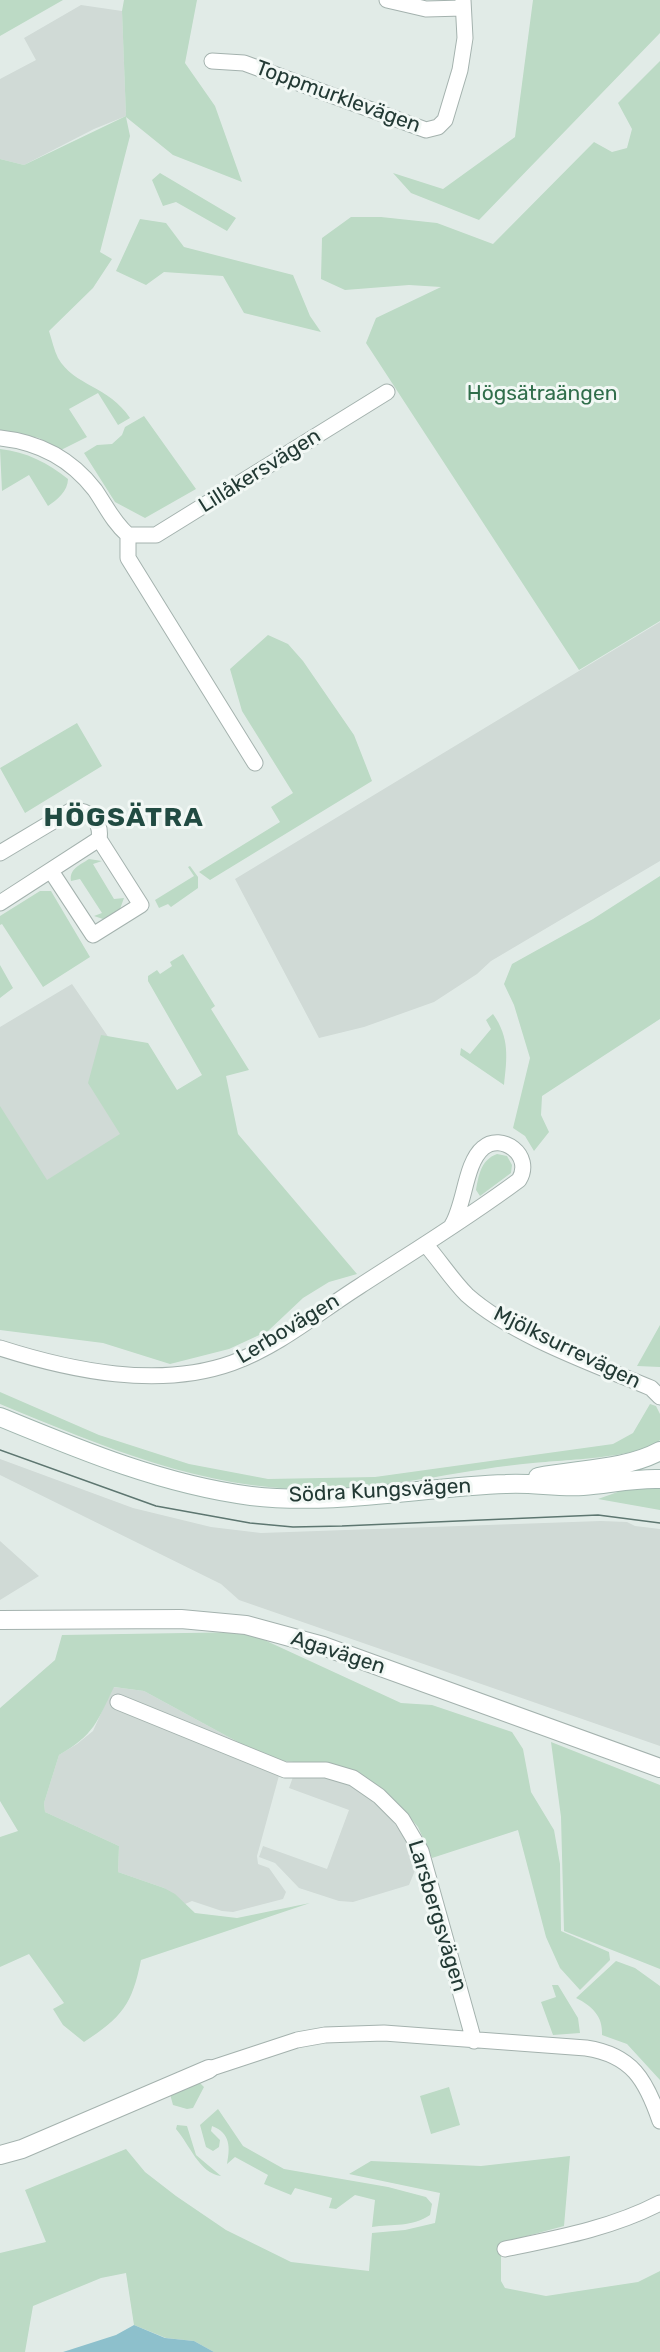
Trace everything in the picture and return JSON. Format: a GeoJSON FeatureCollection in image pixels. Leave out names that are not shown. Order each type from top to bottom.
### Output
{"type":"FeatureCollection","features":[{"type":"Feature","properties":{"kind":"street"},"geometry":{"type":"LineString","coordinates":[[387,0],[426,9],[463,4]]}},
{"type":"Feature","properties":{"kind":"street","name":"Toppmurklevägen"},"geometry":{"type":"LineString","coordinates":[[212,61],[244,63],[426,130],[432,130],[445,120],[460,70],[465,38],[463,4]]}},
{"type":"Feature","properties":{"kind":"street","name":"Lillåkersvägen"},"geometry":{"type":"LineString","coordinates":[[128,535],[156,535],[387,392]]}},
{"type":"Feature","properties":{"kind":"street"},"geometry":{"type":"LineString","coordinates":[[0,438],[21,440],[42,447],[64,460],[95,490],[115,523],[128,535],[128,558],[255,763]]}},
{"type":"Feature","properties":{"kind":"street"},"geometry":{"type":"LineString","coordinates":[[0,853],[72,810],[82,810],[95,819],[100,830],[99,839],[141,906],[93,935],[51,871]]}},
{"type":"Feature","properties":{"kind":"street"},"geometry":{"type":"LineString","coordinates":[[0,903],[99,839]]}},
{"type":"Feature","properties":{"kind":"street","name":"Lerbovägen"},"geometry":{"type":"LineString","coordinates":[[0,1348],[63,1365],[146,1375],[181,1374],[232,1363],[291,1332],[426,1245],[519,1180],[525,1170],[524,1165],[512,1148],[496,1143],[487,1145],[478,1153],[460,1211],[452,1225]]}},
{"type":"Feature","properties":{"kind":"street","name":"Mjölksurrevägen"},"geometry":{"type":"LineString","coordinates":[[426,1245],[466,1293],[484,1309],[558,1348],[651,1388],[660,1397]]}},
{"type":"Feature","properties":{"kind":"street","name":"Södra Kungsvägen"},"geometry":{"type":"LineString","coordinates":[[0,1417],[46,1436],[168,1478],[251,1496],[301,1499],[507,1483],[627,1463],[660,1451]]}},
{"type":"Feature","properties":{"kind":"street","name":"Södra Kungsvägen"},"geometry":{"type":"LineString","coordinates":[[0,1424],[46,1436]]}},
{"type":"Feature","properties":{"kind":"street","name":"Södra Kungsvägen"},"geometry":{"type":"LineString","coordinates":[[507,1483],[582,1486],[660,1479]]}},
{"type":"Feature","properties":{"kind":"street","name":"Agavägen"},"geometry":{"type":"LineString","coordinates":[[0,1620],[181,1619],[246,1624],[323,1646],[660,1768]]}},
{"type":"Feature","properties":{"kind":"street","name":"Larsbergsvägen"},"geometry":{"type":"LineString","coordinates":[[118,1702],[285,1770],[326,1770],[353,1778],[379,1796],[402,1820],[421,1851],[474,2041]]}},
{"type":"Feature","properties":{"kind":"street"},"geometry":{"type":"LineString","coordinates":[[0,2156],[51,2137],[209,2069],[297,2040],[325,2035],[384,2034],[577,2047],[612,2054],[638,2074],[649,2089],[660,2121]]}},
{"type":"Feature","properties":{"kind":"street"},"geometry":{"type":"LineString","coordinates":[[505,2249],[573,2235],[638,2215],[660,2203]]}},
{"type":"Feature","properties":{"kind":"shaded area"},"geometry":{"type":"Polygon","coordinates":[[[81,5],[122,11],[126,116],[94,129],[24,165],[0,159],[0,79],[36,60],[24,38],[81,5]]]}},
{"type":"Feature","properties":{"kind":"shaded area"},"geometry":{"type":"Polygon","coordinates":[[[660,622],[660,861],[491,961],[477,974],[434,1002],[364,1027],[319,1038],[235,879],[660,622]]]}},
{"type":"Feature","properties":{"kind":"shaded area"},"geometry":{"type":"Polygon","coordinates":[[[72,984],[109,1038],[132,1136],[46,1191],[0,1176],[0,1027],[72,984]]]}},
{"type":"Feature","properties":{"kind":"shaded area"},"geometry":{"type":"Polygon","coordinates":[[[0,1459],[133,1508],[211,1527],[261,1533],[601,1521],[627,1522],[635,1526],[660,1529],[660,1746],[239,1600],[221,1584],[0,1475],[0,1459]]]}},
{"type":"Feature","properties":{"kind":"shaded area"},"geometry":{"type":"Polygon","coordinates":[[[0,1541],[39,1576],[0,1600],[0,1541]]]}},
{"type":"Feature","properties":{"kind":"shaded area"},"geometry":{"type":"Polygon","coordinates":[[[113,1687],[144,1691],[258,1753],[283,1761],[257,1856],[258,1864],[269,1868],[286,1892],[283,1899],[233,1912],[222,1911],[192,1901],[185,1904],[164,1888],[118,1872],[119,1846],[45,1812],[44,1803],[59,1755],[93,1731],[113,1687]]]}},
{"type":"Feature","properties":{"kind":"shaded area"},"geometry":{"type":"Polygon","coordinates":[[[293,1777],[323,1777],[344,1781],[368,1797],[391,1819],[406,1839],[416,1868],[409,1885],[353,1902],[339,1901],[299,1888],[275,1863],[259,1857],[263,1846],[327,1869],[349,1810],[289,1788],[293,1777]]]}},
{"type":"Feature","properties":{"kind":"green space"},"geometry":{"type":"Polygon","coordinates":[[[0,0],[63,0],[0,36],[0,0]]]}},
{"type":"Feature","properties":{"kind":"green space"},"geometry":{"type":"Polygon","coordinates":[[[124,0],[197,0],[185,63],[215,106],[242,182],[173,155],[126,117],[130,136],[100,252],[112,259],[93,288],[49,331],[58,358],[65,367],[73,375],[112,399],[130,418],[118,425],[98,393],[69,409],[87,437],[61,450],[39,438],[0,430],[0,159],[24,165],[126,116],[122,11],[124,0]]]}},
{"type":"Feature","properties":{"kind":"green space"},"geometry":{"type":"Polygon","coordinates":[[[533,0],[660,0],[660,33],[479,220],[411,193],[393,173],[443,189],[515,137],[533,0]]]}},
{"type":"Feature","properties":{"kind":"green space","name":"Högsätraängen"},"geometry":{"type":"Polygon","coordinates":[[[660,61],[660,621],[579,670],[366,343],[376,318],[441,287],[409,285],[345,290],[321,279],[322,238],[351,217],[381,217],[437,223],[493,244],[594,142],[612,152],[627,148],[632,129],[618,103],[660,61]]]}},
{"type":"Feature","properties":{"kind":"green space"},"geometry":{"type":"Polygon","coordinates":[[[160,173],[236,218],[227,231],[176,202],[163,206],[152,180],[160,173]]]}},
{"type":"Feature","properties":{"kind":"green space"},"geometry":{"type":"Polygon","coordinates":[[[140,219],[166,223],[184,247],[293,275],[310,316],[321,332],[244,313],[223,276],[164,272],[146,285],[116,271],[140,219]]]}},
{"type":"Feature","properties":{"kind":"green space"},"geometry":{"type":"Polygon","coordinates":[[[144,416],[196,489],[145,518],[115,502],[84,453],[97,445],[112,444],[122,435],[125,427],[144,416]]]}},
{"type":"Feature","properties":{"kind":"green space"},"geometry":{"type":"Polygon","coordinates":[[[0,449],[37,459],[53,468],[68,479],[64,491],[48,506],[29,475],[2,491],[0,449]]]}},
{"type":"Feature","properties":{"kind":"green space"},"geometry":{"type":"Polygon","coordinates":[[[268,635],[288,644],[303,661],[354,735],[372,781],[210,880],[199,872],[280,822],[271,807],[293,793],[242,711],[230,669],[268,635]]]}},
{"type":"Feature","properties":{"kind":"green space"},"geometry":{"type":"Polygon","coordinates":[[[77,723],[102,766],[25,813],[0,768],[77,723]]]}},
{"type":"Feature","properties":{"kind":"green space"},"geometry":{"type":"Polygon","coordinates":[[[89,859],[102,861],[93,864],[114,899],[124,898],[120,909],[103,919],[94,916],[102,913],[80,879],[71,881],[73,870],[89,859]]]}},
{"type":"Feature","properties":{"kind":"green space"},"geometry":{"type":"Polygon","coordinates":[[[190,866],[198,877],[198,888],[171,907],[168,904],[159,908],[155,900],[194,876],[188,867],[190,866]]]}},
{"type":"Feature","properties":{"kind":"green space"},"geometry":{"type":"Polygon","coordinates":[[[660,876],[660,1019],[542,1096],[541,1115],[549,1132],[534,1151],[525,1136],[513,1128],[530,1058],[514,1005],[504,984],[512,964],[593,919],[660,876]]]}},
{"type":"Feature","properties":{"kind":"green space"},"geometry":{"type":"Polygon","coordinates":[[[40,891],[51,891],[90,957],[43,987],[2,924],[0,925],[0,916],[40,891]]]}},
{"type":"Feature","properties":{"kind":"green space"},"geometry":{"type":"Polygon","coordinates":[[[183,954],[215,1006],[211,1009],[249,1070],[226,1076],[238,1134],[357,1274],[329,1282],[303,1298],[268,1331],[229,1349],[170,1364],[103,1343],[0,1330],[0,1106],[47,1180],[120,1134],[88,1083],[101,1035],[148,1043],[177,1090],[202,1075],[148,981],[148,976],[157,970],[160,974],[172,966],[170,962],[183,954]]]}},
{"type":"Feature","properties":{"kind":"green space"},"geometry":{"type":"Polygon","coordinates":[[[0,965],[13,988],[0,998],[0,965]]]}},
{"type":"Feature","properties":{"kind":"green space"},"geometry":{"type":"Polygon","coordinates":[[[493,1014],[505,1040],[504,1085],[460,1055],[461,1048],[470,1054],[491,1029],[486,1020],[493,1014]]]}},
{"type":"Feature","properties":{"kind":"green space"},"geometry":{"type":"Polygon","coordinates":[[[497,1154],[507,1156],[512,1165],[511,1173],[480,1196],[476,1190],[482,1168],[487,1160],[497,1154]]]}},
{"type":"Feature","properties":{"kind":"green space"},"geometry":{"type":"Polygon","coordinates":[[[660,1325],[660,1367],[637,1366],[660,1325]]]}},
{"type":"Feature","properties":{"kind":"green space"},"geometry":{"type":"Polygon","coordinates":[[[0,1392],[99,1435],[189,1464],[268,1479],[375,1477],[613,1444],[633,1433],[650,1404],[656,1406],[660,1414],[660,1440],[637,1451],[600,1457],[508,1466],[360,1487],[290,1489],[246,1484],[163,1466],[0,1404],[0,1392]]]}},
{"type":"Feature","properties":{"kind":"green space"},"geometry":{"type":"Polygon","coordinates":[[[660,1488],[660,1510],[598,1499],[626,1489],[660,1488]]]}},
{"type":"Feature","properties":{"kind":"green space"},"geometry":{"type":"Polygon","coordinates":[[[247,1632],[401,1703],[432,1705],[512,1732],[523,1749],[531,1792],[554,1830],[560,1864],[561,1931],[609,1952],[610,1960],[580,1990],[560,1968],[546,1937],[518,1830],[432,1858],[418,1827],[401,1807],[363,1776],[338,1766],[283,1761],[258,1753],[144,1691],[114,1687],[93,1727],[80,1741],[59,1755],[44,1803],[45,1812],[119,1846],[118,1872],[164,1888],[175,1894],[195,1913],[237,1918],[310,1903],[141,1960],[134,1988],[123,2009],[108,2025],[84,2042],[63,2025],[53,2009],[64,2003],[29,1954],[0,1967],[0,1837],[18,1831],[0,1801],[0,1708],[55,1660],[62,1635],[247,1632]]]}},
{"type":"Feature","properties":{"kind":"green space"},"geometry":{"type":"Polygon","coordinates":[[[551,1742],[660,1785],[660,1969],[564,1931],[561,1817],[551,1742]]]}},
{"type":"Feature","properties":{"kind":"green space"},"geometry":{"type":"Polygon","coordinates":[[[616,1961],[635,1968],[660,1986],[660,2080],[627,2044],[602,2035],[601,2022],[595,2012],[576,1998],[616,1961]]]}},
{"type":"Feature","properties":{"kind":"green space"},"geometry":{"type":"Polygon","coordinates":[[[552,1985],[558,1985],[578,2018],[580,2033],[553,2035],[541,2002],[556,1997],[552,1985]]]}},
{"type":"Feature","properties":{"kind":"green space"},"geometry":{"type":"Polygon","coordinates":[[[199,2082],[204,2087],[193,2108],[187,2109],[173,2105],[170,2094],[199,2082]]]}},
{"type":"Feature","properties":{"kind":"green space"},"geometry":{"type":"Polygon","coordinates":[[[449,2087],[460,2125],[431,2134],[420,2096],[449,2087]]]}},
{"type":"Feature","properties":{"kind":"green space"},"geometry":{"type":"Polygon","coordinates":[[[218,2109],[243,2146],[284,2169],[388,2187],[426,2197],[432,2204],[430,2215],[417,2222],[372,2227],[375,2200],[355,2195],[336,2209],[329,2208],[332,2198],[295,2188],[291,2195],[264,2184],[268,2175],[235,2157],[227,2164],[228,2142],[223,2133],[212,2126],[211,2131],[220,2140],[219,2147],[213,2151],[206,2147],[200,2125],[218,2109]]]}},
{"type":"Feature","properties":{"kind":"green space"},"geometry":{"type":"Polygon","coordinates":[[[177,2125],[187,2126],[196,2155],[221,2176],[213,2174],[201,2164],[176,2129],[177,2125]]]}},
{"type":"Feature","properties":{"kind":"green space"},"geometry":{"type":"Polygon","coordinates":[[[126,2149],[145,2172],[226,2230],[291,2262],[369,2271],[372,2233],[405,2230],[435,2223],[440,2193],[349,2174],[371,2161],[481,2166],[570,2156],[564,2226],[501,2243],[501,2281],[505,2288],[546,2296],[638,2282],[660,2271],[660,2352],[214,2352],[194,2341],[166,2338],[134,2325],[126,2273],[101,2278],[33,2306],[25,2352],[0,2352],[0,2253],[46,2242],[25,2190],[126,2149]]]}},
{"type":"Feature","properties":{"kind":"water"},"geometry":{"type":"Polygon","coordinates":[[[134,2325],[165,2338],[194,2341],[214,2352],[63,2352],[116,2335],[134,2325]]]}},
{"type":"Feature","properties":{"kind":"tram line"},"geometry":{"type":"LineString","coordinates":[[0,1450],[156,1506],[250,1523],[293,1527],[342,1526],[598,1515],[660,1523]]}},
{"type":"Feature","properties":{"kind":"district","name":"HÖGSÄTRA"},"geometry":{"type":"Point","coordinates":[124,818]}}]}
